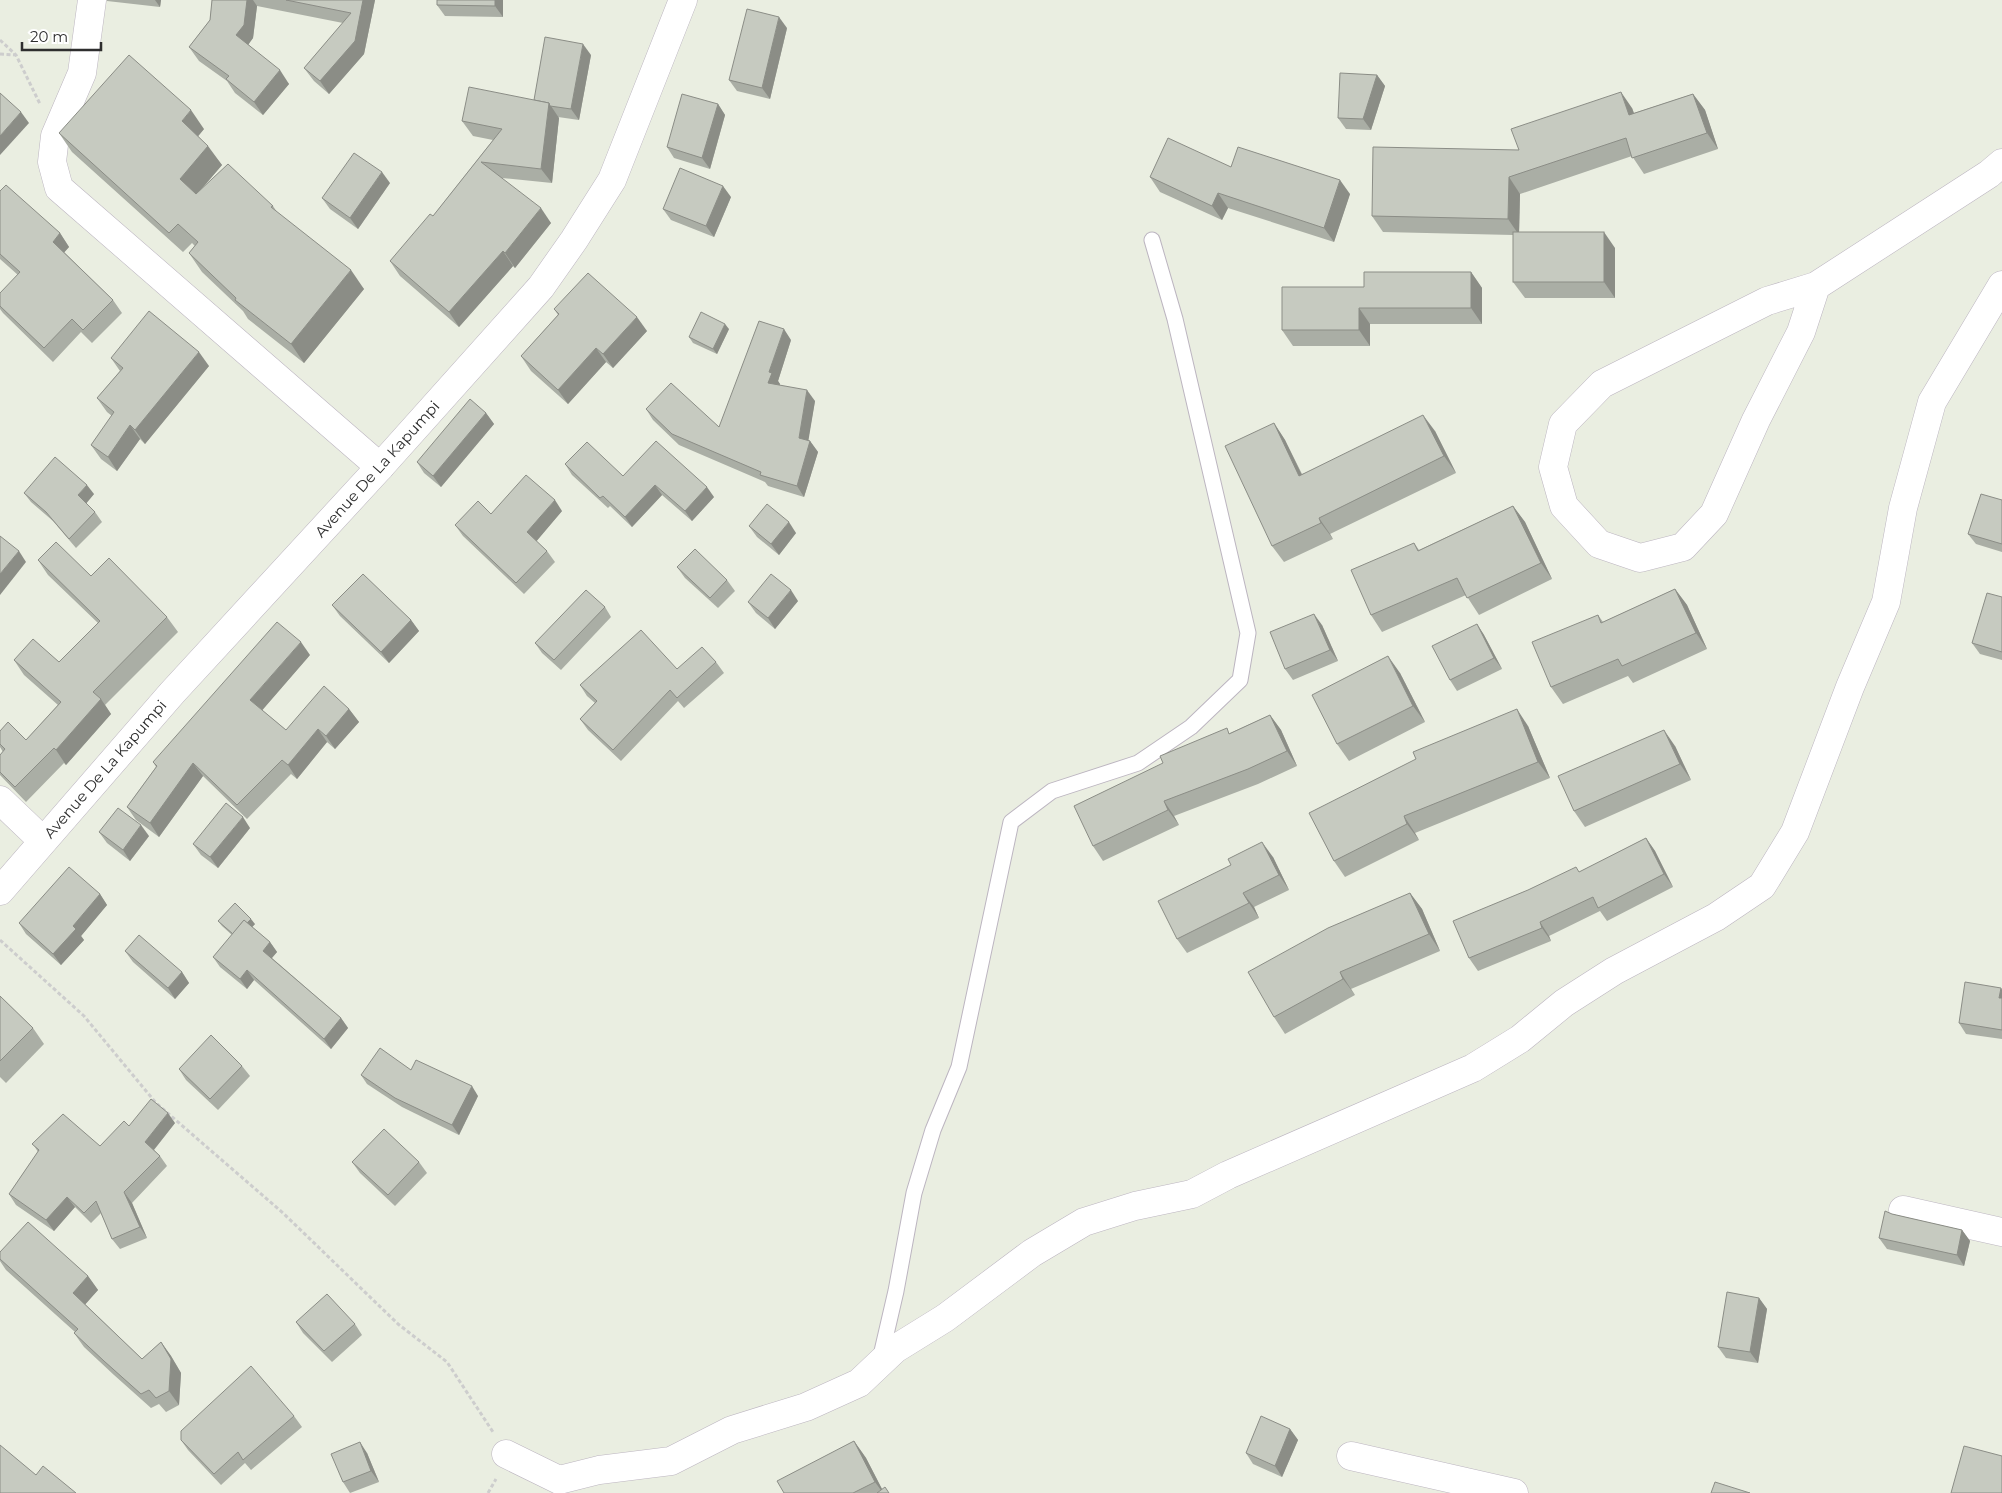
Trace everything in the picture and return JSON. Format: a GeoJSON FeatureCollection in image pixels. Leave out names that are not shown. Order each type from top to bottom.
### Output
{"type":"FeatureCollection","features":[{"type":"Feature","properties":{"kind":"street"},"geometry":{"type":"LineString","coordinates":[[92,0],[82,73],[56,136],[52,162],[59,188],[380,467]]}},
{"type":"Feature","properties":{"kind":"street","name":"Avenue De La Kapumpi"},"geometry":{"type":"LineString","coordinates":[[0,891],[42,840],[178,685],[380,467],[541,286],[579,232],[612,180],[683,0]]}},
{"type":"Feature","properties":{"kind":"street"},"geometry":{"type":"LineString","coordinates":[[1816,286],[1801,332],[1756,420],[1714,514],[1683,547],[1640,558],[1599,544],[1564,506],[1553,467],[1563,424],[1602,384],[1767,301],[1816,286],[1989,174],[2002,163]]}},
{"type":"Feature","properties":{"kind":"street"},"geometry":{"type":"LineString","coordinates":[[506,1454],[568,1486],[599,1470],[671,1461],[732,1430],[806,1407],[842,1391],[859,1383],[895,1349],[945,1318],[1032,1253],[1084,1222],[1135,1206],[1192,1194],[1228,1175],[1473,1068],[1520,1039],[1564,1003],[1614,971],[1716,917],[1762,886],[1794,832],[1850,687],[1886,602],[1903,508],[1932,402],[2002,285]]}},
{"type":"Feature","properties":{"kind":"street"},"geometry":{"type":"LineString","coordinates":[[0,800],[42,840]]}},
{"type":"Feature","properties":{"kind":"street"},"geometry":{"type":"LineString","coordinates":[[1903,1210],[2002,1232]]}},
{"type":"Feature","properties":{"kind":"street"},"geometry":{"type":"LineString","coordinates":[[1351,1456],[1514,1493]]}},
{"type":"Feature","properties":{"kind":"lane"},"geometry":{"type":"LineString","coordinates":[[879,1366],[896,1291],[914,1193],[933,1130],[959,1067],[1012,822],[1052,791],[1138,763],[1191,727],[1240,680],[1248,633],[1175,320],[1152,240]]}},
{"type":"Feature","properties":{"kind":"path"},"geometry":{"type":"LineString","coordinates":[[0,40],[16,55],[56,136]]}},
{"type":"Feature","properties":{"kind":"path"},"geometry":{"type":"LineString","coordinates":[[0,54],[16,55]]}},
{"type":"Feature","properties":{"kind":"path"},"geometry":{"type":"LineString","coordinates":[[0,940],[84,1016],[156,1103],[283,1213],[398,1324],[447,1362],[482,1412],[506,1454],[494,1485],[488,1493]]}},
{"type":"Feature","properties":{"kind":"building"},"geometry":{"type":"Polygon","coordinates":[[[212,0],[247,0],[244,25],[236,35],[280,70],[254,102],[226,79],[229,76],[189,47],[210,20],[212,0]]]}},
{"type":"Feature","properties":{"kind":"building"},"geometry":{"type":"Polygon","coordinates":[[[286,0],[363,0],[355,41],[320,81],[304,68],[351,13],[286,0]]]}},
{"type":"Feature","properties":{"kind":"building"},"geometry":{"type":"Polygon","coordinates":[[[437,0],[495,0],[495,6],[437,5],[437,0]]]}},
{"type":"Feature","properties":{"kind":"building"},"geometry":{"type":"Polygon","coordinates":[[[747,9],[779,17],[762,88],[729,80],[747,9]]]}},
{"type":"Feature","properties":{"kind":"building"},"geometry":{"type":"Polygon","coordinates":[[[545,37],[583,44],[571,109],[550,106],[549,103],[534,100],[545,37]]]}},
{"type":"Feature","properties":{"kind":"building"},"geometry":{"type":"Polygon","coordinates":[[[129,55],[191,110],[182,121],[208,146],[180,179],[196,194],[228,164],[273,206],[271,207],[351,270],[291,344],[235,300],[236,298],[189,253],[198,242],[178,224],[169,233],[59,133],[129,55]]]}},
{"type":"Feature","properties":{"kind":"building"},"geometry":{"type":"Polygon","coordinates":[[[1340,73],[1377,75],[1363,119],[1338,118],[1340,73]]]}},
{"type":"Feature","properties":{"kind":"building"},"geometry":{"type":"Polygon","coordinates":[[[469,87],[549,103],[541,169],[481,162],[541,208],[505,253],[503,251],[449,312],[390,261],[430,214],[433,216],[502,129],[462,121],[469,87]]]}},
{"type":"Feature","properties":{"kind":"building"},"geometry":{"type":"Polygon","coordinates":[[[1621,92],[1629,115],[1693,94],[1707,133],[1632,158],[1626,138],[1509,177],[1508,219],[1372,216],[1373,147],[1519,150],[1511,129],[1621,92]]]}},
{"type":"Feature","properties":{"kind":"building"},"geometry":{"type":"Polygon","coordinates":[[[0,93],[21,112],[0,136],[0,93]]]}},
{"type":"Feature","properties":{"kind":"building"},"geometry":{"type":"Polygon","coordinates":[[[682,94],[718,104],[702,158],[667,147],[682,94]]]}},
{"type":"Feature","properties":{"kind":"building"},"geometry":{"type":"Polygon","coordinates":[[[1168,138],[1231,167],[1238,147],[1340,180],[1324,228],[1218,193],[1212,206],[1150,177],[1168,138]]]}},
{"type":"Feature","properties":{"kind":"building"},"geometry":{"type":"Polygon","coordinates":[[[354,153],[382,172],[350,218],[322,198],[354,153]]]}},
{"type":"Feature","properties":{"kind":"building"},"geometry":{"type":"Polygon","coordinates":[[[680,168],[723,186],[706,226],[663,209],[680,168]]]}},
{"type":"Feature","properties":{"kind":"building"},"geometry":{"type":"Polygon","coordinates":[[[6,185],[60,233],[53,242],[113,300],[83,330],[72,319],[44,348],[0,306],[0,293],[20,272],[0,254],[0,191],[6,185]]]}},
{"type":"Feature","properties":{"kind":"building"},"geometry":{"type":"Polygon","coordinates":[[[1513,232],[1604,232],[1604,282],[1513,282],[1513,232]]]}},
{"type":"Feature","properties":{"kind":"building"},"geometry":{"type":"Polygon","coordinates":[[[1364,272],[1471,272],[1471,308],[1359,308],[1359,330],[1282,330],[1282,287],[1364,287],[1364,272]]]}},
{"type":"Feature","properties":{"kind":"building"},"geometry":{"type":"Polygon","coordinates":[[[588,273],[637,317],[603,354],[596,348],[558,390],[521,356],[559,314],[554,309],[588,273]]]}},
{"type":"Feature","properties":{"kind":"building"},"geometry":{"type":"Polygon","coordinates":[[[149,311],[199,352],[135,430],[130,425],[108,457],[91,445],[114,412],[97,398],[123,368],[111,358],[149,311]]]}},
{"type":"Feature","properties":{"kind":"building"},"geometry":{"type":"Polygon","coordinates":[[[701,312],[725,324],[713,349],[689,337],[701,312]]]}},
{"type":"Feature","properties":{"kind":"building"},"geometry":{"type":"Polygon","coordinates":[[[759,321],[784,329],[769,372],[772,373],[768,383],[807,390],[799,438],[810,441],[797,486],[760,475],[761,472],[672,434],[646,409],[671,383],[719,427],[759,321]]]}},
{"type":"Feature","properties":{"kind":"building"},"geometry":{"type":"Polygon","coordinates":[[[470,399],[486,413],[433,476],[417,462],[470,399]]]}},
{"type":"Feature","properties":{"kind":"building"},"geometry":{"type":"Polygon","coordinates":[[[1423,415],[1444,456],[1319,518],[1321,523],[1272,546],[1225,446],[1274,423],[1299,476],[1423,415]]]}},
{"type":"Feature","properties":{"kind":"building"},"geometry":{"type":"Polygon","coordinates":[[[656,441],[707,487],[685,511],[655,485],[625,517],[603,496],[600,498],[565,464],[587,442],[623,476],[656,441]]]}},
{"type":"Feature","properties":{"kind":"building"},"geometry":{"type":"Polygon","coordinates":[[[55,457],[87,485],[78,495],[95,512],[69,539],[46,512],[24,493],[55,457]]]}},
{"type":"Feature","properties":{"kind":"building"},"geometry":{"type":"Polygon","coordinates":[[[526,475],[555,500],[527,532],[547,551],[516,583],[455,525],[478,501],[491,514],[526,475]]]}},
{"type":"Feature","properties":{"kind":"building"},"geometry":{"type":"Polygon","coordinates":[[[1981,494],[2002,500],[2002,544],[1968,534],[1981,494]]]}},
{"type":"Feature","properties":{"kind":"building"},"geometry":{"type":"Polygon","coordinates":[[[767,504],[789,522],[771,544],[749,526],[767,504]]]}},
{"type":"Feature","properties":{"kind":"building"},"geometry":{"type":"Polygon","coordinates":[[[1513,506],[1541,563],[1467,598],[1457,578],[1371,615],[1351,570],[1414,543],[1418,551],[1513,506]]]}},
{"type":"Feature","properties":{"kind":"building"},"geometry":{"type":"Polygon","coordinates":[[[0,536],[19,551],[0,574],[0,536]]]}},
{"type":"Feature","properties":{"kind":"building"},"geometry":{"type":"Polygon","coordinates":[[[56,542],[91,576],[109,558],[167,617],[93,692],[101,699],[56,750],[54,748],[15,787],[0,772],[0,755],[5,749],[0,744],[0,731],[8,722],[26,740],[61,702],[14,660],[33,639],[59,662],[100,621],[38,560],[56,542]]]}},
{"type":"Feature","properties":{"kind":"building"},"geometry":{"type":"Polygon","coordinates":[[[695,549],[727,580],[710,598],[677,567],[695,549]]]}},
{"type":"Feature","properties":{"kind":"building"},"geometry":{"type":"Polygon","coordinates":[[[363,574],[411,620],[381,652],[332,605],[363,574]]]}},
{"type":"Feature","properties":{"kind":"building"},"geometry":{"type":"Polygon","coordinates":[[[771,574],[791,590],[768,618],[748,602],[771,574]]]}},
{"type":"Feature","properties":{"kind":"building"},"geometry":{"type":"Polygon","coordinates":[[[1675,589],[1696,633],[1622,666],[1618,659],[1551,687],[1532,642],[1598,615],[1601,623],[1675,589]]]}},
{"type":"Feature","properties":{"kind":"building"},"geometry":{"type":"Polygon","coordinates":[[[586,590],[605,607],[554,660],[535,643],[586,590]]]}},
{"type":"Feature","properties":{"kind":"building"},"geometry":{"type":"Polygon","coordinates":[[[1987,593],[2002,597],[2002,652],[1972,643],[1987,593]]]}},
{"type":"Feature","properties":{"kind":"building"},"geometry":{"type":"Polygon","coordinates":[[[1314,614],[1330,650],[1285,669],[1270,632],[1314,614]]]}},
{"type":"Feature","properties":{"kind":"building"},"geometry":{"type":"Polygon","coordinates":[[[277,622],[301,642],[250,700],[286,730],[324,686],[349,709],[326,736],[318,729],[288,765],[282,760],[237,805],[193,763],[150,823],[127,807],[157,766],[153,762],[277,622]]]}},
{"type":"Feature","properties":{"kind":"building"},"geometry":{"type":"Polygon","coordinates":[[[1477,624],[1494,658],[1450,680],[1432,646],[1477,624]]]}},
{"type":"Feature","properties":{"kind":"building"},"geometry":{"type":"Polygon","coordinates":[[[641,630],[677,669],[702,647],[716,662],[677,698],[670,690],[613,750],[580,719],[597,701],[580,685],[641,630]]]}},
{"type":"Feature","properties":{"kind":"building"},"geometry":{"type":"Polygon","coordinates":[[[1388,656],[1413,706],[1337,744],[1312,695],[1388,656]]]}},
{"type":"Feature","properties":{"kind":"building"},"geometry":{"type":"Polygon","coordinates":[[[1517,709],[1538,762],[1404,816],[1407,824],[1334,861],[1309,813],[1416,759],[1413,752],[1517,709]]]}},
{"type":"Feature","properties":{"kind":"building"},"geometry":{"type":"Polygon","coordinates":[[[1270,715],[1287,751],[1248,769],[1164,801],[1168,810],[1093,846],[1074,806],[1163,763],[1160,756],[1227,728],[1229,734],[1270,715]]]}},
{"type":"Feature","properties":{"kind":"building"},"geometry":{"type":"Polygon","coordinates":[[[1664,730],[1680,764],[1574,811],[1558,776],[1664,730]]]}},
{"type":"Feature","properties":{"kind":"building"},"geometry":{"type":"Polygon","coordinates":[[[226,803],[243,817],[210,857],[193,844],[226,803]]]}},
{"type":"Feature","properties":{"kind":"building"},"geometry":{"type":"Polygon","coordinates":[[[118,808],[141,825],[123,850],[99,832],[118,808]]]}},
{"type":"Feature","properties":{"kind":"building"},"geometry":{"type":"Polygon","coordinates":[[[1646,838],[1664,874],[1598,908],[1593,897],[1540,922],[1542,928],[1469,958],[1453,921],[1528,890],[1576,867],[1579,872],[1646,838]]]}},
{"type":"Feature","properties":{"kind":"building"},"geometry":{"type":"Polygon","coordinates":[[[1262,842],[1279,875],[1243,893],[1249,903],[1177,939],[1158,901],[1231,865],[1228,859],[1262,842]]]}},
{"type":"Feature","properties":{"kind":"building"},"geometry":{"type":"Polygon","coordinates":[[[69,867],[100,894],[73,926],[76,929],[53,954],[19,923],[69,867]]]}},
{"type":"Feature","properties":{"kind":"building"},"geometry":{"type":"Polygon","coordinates":[[[1410,893],[1429,934],[1340,972],[1343,979],[1274,1017],[1248,972],[1328,928],[1410,893]]]}},
{"type":"Feature","properties":{"kind":"building"},"geometry":{"type":"Polygon","coordinates":[[[235,903],[251,919],[247,923],[244,920],[233,934],[218,921],[235,903]]]}},
{"type":"Feature","properties":{"kind":"building"},"geometry":{"type":"Polygon","coordinates":[[[244,920],[270,942],[263,951],[341,1018],[324,1039],[247,970],[240,979],[213,957],[244,920]]]}},
{"type":"Feature","properties":{"kind":"building"},"geometry":{"type":"Polygon","coordinates":[[[139,935],[182,972],[168,988],[125,951],[139,935]]]}},
{"type":"Feature","properties":{"kind":"building"},"geometry":{"type":"Polygon","coordinates":[[[1965,982],[2001,988],[1999,998],[2002,998],[2002,1030],[1959,1023],[1965,982]]]}},
{"type":"Feature","properties":{"kind":"building"},"geometry":{"type":"Polygon","coordinates":[[[0,996],[33,1028],[0,1061],[0,996]]]}},
{"type":"Feature","properties":{"kind":"building"},"geometry":{"type":"Polygon","coordinates":[[[211,1035],[242,1066],[210,1099],[179,1069],[211,1035]]]}},
{"type":"Feature","properties":{"kind":"building"},"geometry":{"type":"Polygon","coordinates":[[[380,1048],[411,1070],[416,1060],[472,1086],[452,1125],[395,1098],[361,1075],[380,1048]]]}},
{"type":"Feature","properties":{"kind":"building"},"geometry":{"type":"Polygon","coordinates":[[[151,1099],[168,1113],[145,1142],[160,1156],[124,1192],[140,1227],[112,1239],[96,1201],[84,1213],[67,1197],[46,1220],[9,1194],[39,1150],[32,1144],[63,1114],[100,1146],[124,1121],[129,1126],[151,1099]]]}},
{"type":"Feature","properties":{"kind":"building"},"geometry":{"type":"Polygon","coordinates":[[[384,1129],[419,1162],[388,1195],[352,1162],[384,1129]]]}},
{"type":"Feature","properties":{"kind":"building"},"geometry":{"type":"Polygon","coordinates":[[[1885,1211],[1962,1230],[1957,1255],[1879,1238],[1885,1211]]]}},
{"type":"Feature","properties":{"kind":"building"},"geometry":{"type":"Polygon","coordinates":[[[28,1222],[88,1276],[73,1293],[142,1359],[161,1342],[171,1359],[169,1391],[156,1398],[149,1390],[141,1394],[74,1333],[78,1329],[0,1259],[0,1252],[28,1222]]]}},
{"type":"Feature","properties":{"kind":"building"},"geometry":{"type":"Polygon","coordinates":[[[1727,1292],[1759,1298],[1750,1352],[1718,1347],[1727,1292]]]}},
{"type":"Feature","properties":{"kind":"building"},"geometry":{"type":"Polygon","coordinates":[[[327,1294],[355,1324],[324,1351],[296,1322],[327,1294]]]}},
{"type":"Feature","properties":{"kind":"building"},"geometry":{"type":"Polygon","coordinates":[[[251,1366],[294,1416],[243,1460],[238,1452],[214,1474],[181,1440],[181,1431],[251,1366]]]}},
{"type":"Feature","properties":{"kind":"building"},"geometry":{"type":"Polygon","coordinates":[[[1261,1416],[1290,1429],[1275,1466],[1246,1453],[1261,1416]]]}},
{"type":"Feature","properties":{"kind":"building"},"geometry":{"type":"Polygon","coordinates":[[[854,1441],[875,1482],[853,1493],[784,1493],[777,1481],[854,1441]]]}},
{"type":"Feature","properties":{"kind":"building"},"geometry":{"type":"Polygon","coordinates":[[[360,1442],[371,1471],[343,1482],[331,1454],[360,1442]]]}},
{"type":"Feature","properties":{"kind":"building"},"geometry":{"type":"Polygon","coordinates":[[[0,1445],[36,1475],[43,1466],[76,1493],[0,1493],[0,1445]]]}},
{"type":"Feature","properties":{"kind":"building"},"geometry":{"type":"Polygon","coordinates":[[[1964,1446],[2002,1456],[2002,1493],[1951,1493],[1964,1446]]]}},
{"type":"Feature","properties":{"kind":"building"},"geometry":{"type":"Polygon","coordinates":[[[1715,1482],[1750,1493],[1711,1493],[1715,1482]]]}},
{"type":"Feature","properties":{"kind":"building"},"geometry":{"type":"Polygon","coordinates":[[[885,1487],[889,1493],[877,1493],[885,1487]]]}}]}
